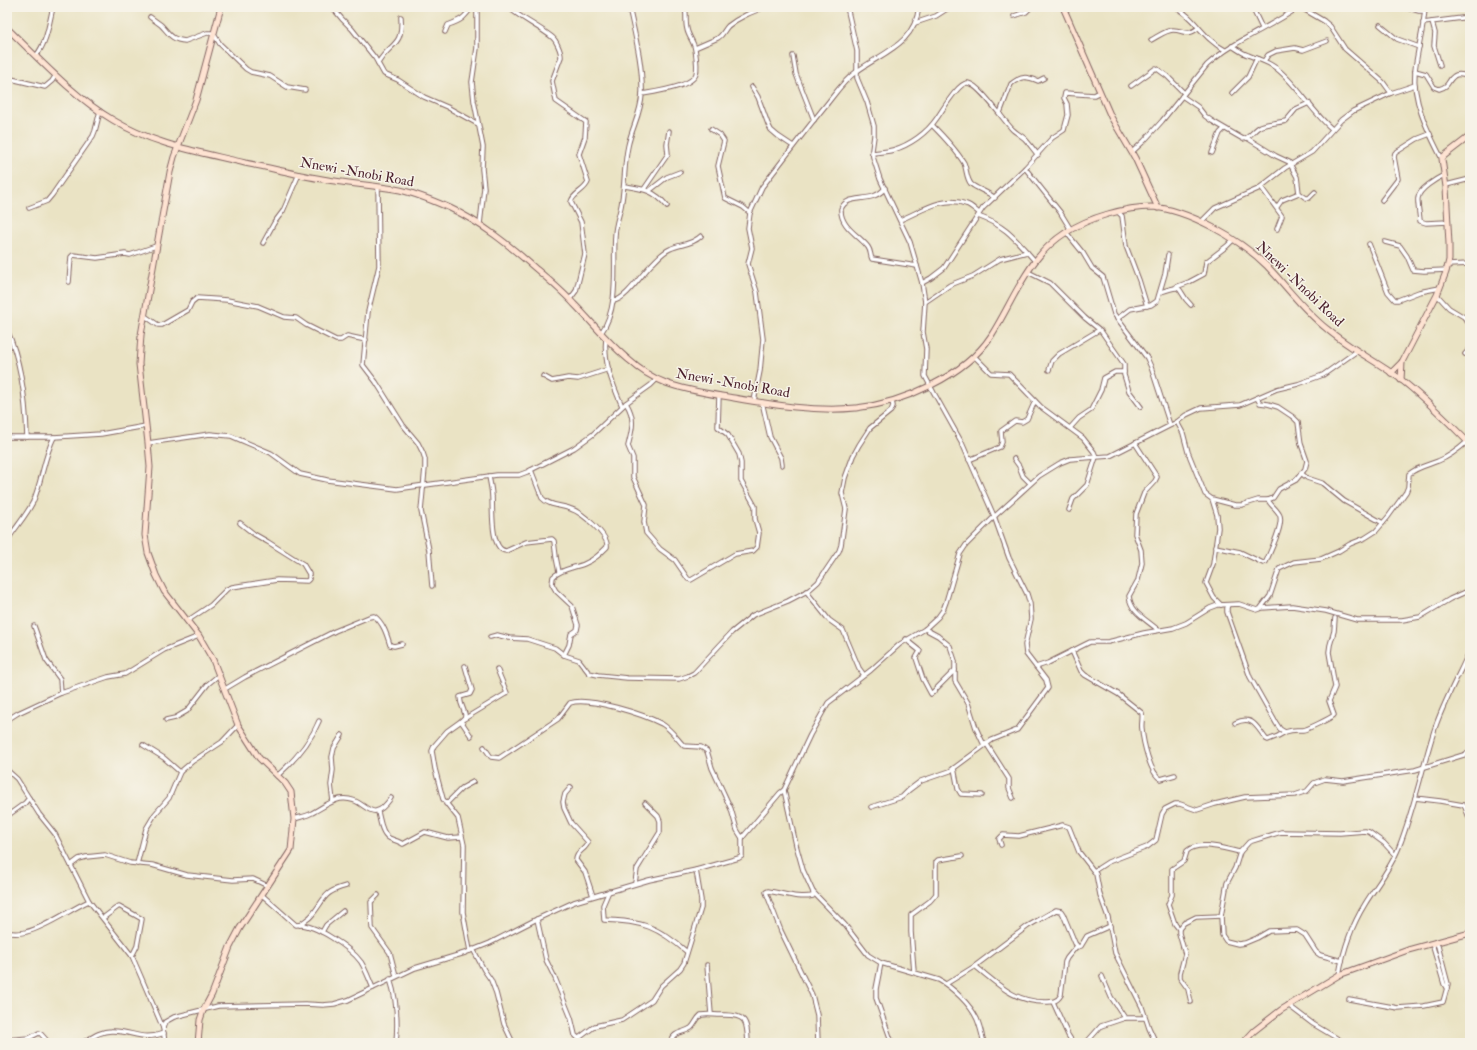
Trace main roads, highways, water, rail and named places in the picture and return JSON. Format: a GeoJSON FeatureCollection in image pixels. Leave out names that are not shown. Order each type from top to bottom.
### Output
{"type":"FeatureCollection","features":[{"type":"Feature","properties":{"kind":"main road"},"geometry":{"type":"LineString","coordinates":[[198,1043],[200,1020],[203,1011],[212,994],[230,947],[240,928],[291,850],[294,819],[291,792],[285,783],[259,758],[238,724],[214,660],[164,590],[156,576],[148,553],[145,535],[150,468],[139,364],[141,335],[170,172],[174,157],[196,100],[221,7]]}},
{"type":"Feature","properties":{"kind":"main road"},"geometry":{"type":"LineString","coordinates":[[1063,7],[1100,92],[1132,152],[1158,208]]}},
{"type":"Feature","properties":{"kind":"main road","name":"Nnewi -Nnobi Road"},"geometry":{"type":"LineString","coordinates":[[7,28],[56,75],[86,101],[127,128],[163,143],[178,148],[299,174],[351,184],[405,191],[430,200],[480,224],[512,248],[570,300],[626,359],[657,379],[684,389],[797,407],[854,408],[892,401],[929,385],[953,372],[974,356],[990,339],[1035,261],[1047,247],[1069,231],[1093,218],[1136,208],[1158,208],[1185,214],[1233,240],[1253,253],[1269,268],[1317,321],[1357,351],[1401,380],[1423,398],[1469,442]]}},
{"type":"Feature","properties":{"kind":"main road"},"geometry":{"type":"LineString","coordinates":[[1391,373],[1402,362],[1437,295],[1447,268],[1449,245],[1448,222],[1446,185],[1442,159],[1470,136]]}},
{"type":"Feature","properties":{"kind":"main road"},"geometry":{"type":"LineString","coordinates":[[1401,380],[1402,362]]}},
{"type":"Feature","properties":{"kind":"main road"},"geometry":{"type":"LineString","coordinates":[[1243,1043],[1265,1021],[1288,1005],[1339,975],[1434,942],[1470,933]]}}]}
